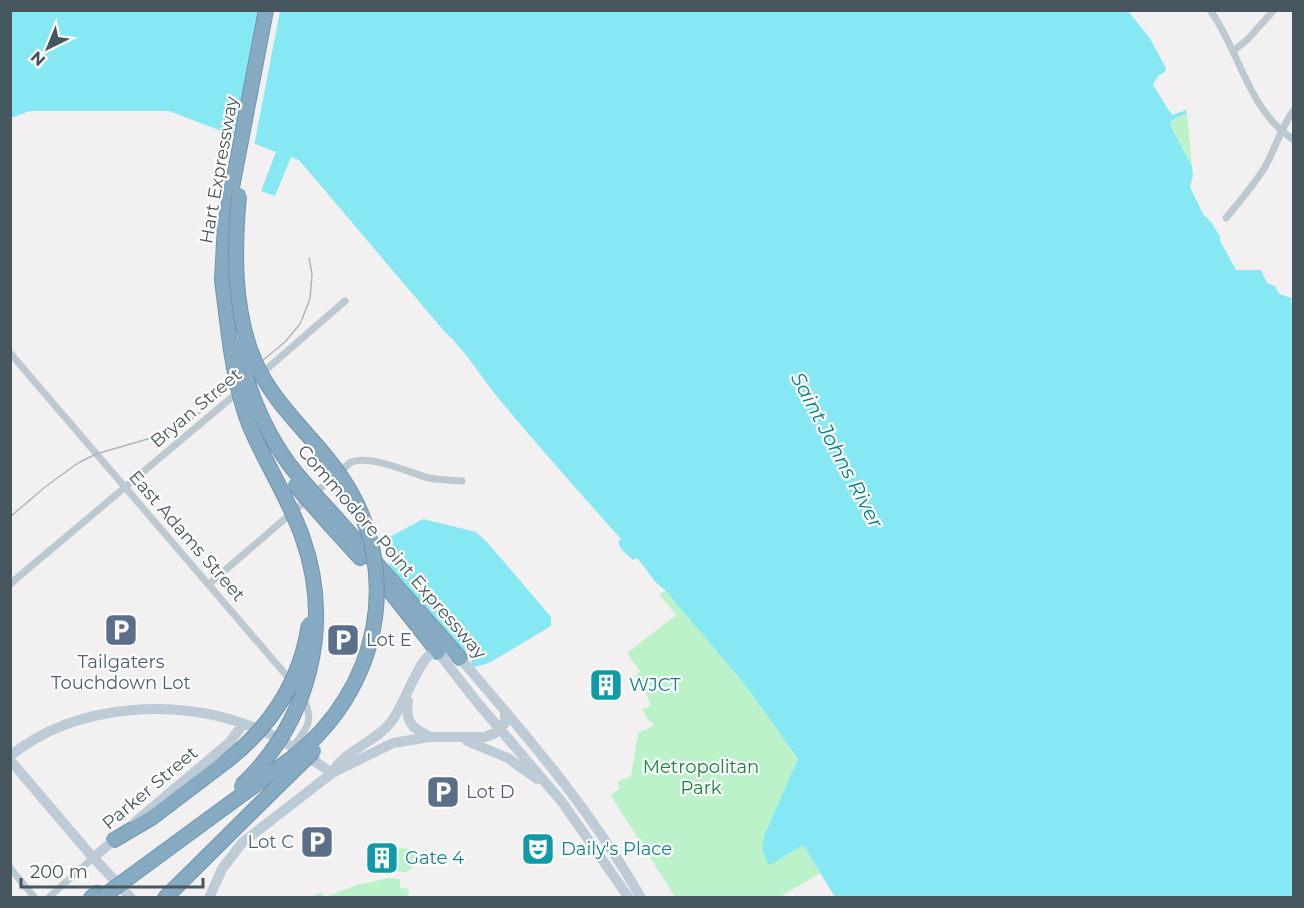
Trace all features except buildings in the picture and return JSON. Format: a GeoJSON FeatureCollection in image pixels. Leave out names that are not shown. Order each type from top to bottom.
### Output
{"type":"FeatureCollection","features":[{"type":"Feature","properties":{"kind":"highway","name":"Hart Expressway"},"geometry":{"type":"LineString","coordinates":[[229,336],[222,280],[224,236],[266,10]]}},
{"type":"Feature","properties":{"kind":"highway","name":"Hart Expressway"},"geometry":{"type":"LineString","coordinates":[[239,195],[276,10]]}},
{"type":"Feature","properties":{"kind":"highway","name":"Commodore Point Expressway"},"geometry":{"type":"LineString","coordinates":[[239,195],[231,240],[229,274],[233,320],[245,371],[260,412],[278,447],[294,470],[438,652]]}},
{"type":"Feature","properties":{"kind":"highway"},"geometry":{"type":"LineString","coordinates":[[167,896],[324,740],[344,716],[364,677],[372,643],[376,607],[371,544],[351,491],[337,470],[273,394],[255,361],[248,341],[240,310],[239,195]]}},
{"type":"Feature","properties":{"kind":"highway","name":"Commodore Point Expressway"},"geometry":{"type":"LineString","coordinates":[[229,336],[243,390],[266,440],[296,486],[334,523],[460,658]]}},
{"type":"Feature","properties":{"kind":"highway"},"geometry":{"type":"LineString","coordinates":[[96,896],[235,791],[263,763],[286,730],[304,690],[315,640],[315,589],[303,538],[244,410],[236,382],[229,336]]}},
{"type":"Feature","properties":{"kind":"highway"},"geometry":{"type":"LineString","coordinates":[[114,840],[153,817],[228,760],[270,719],[286,694],[299,665],[308,632],[309,568],[303,538]]}},
{"type":"Feature","properties":{"kind":"highway"},"geometry":{"type":"LineString","coordinates":[[96,896],[313,741],[347,698],[372,643]]}},
{"type":"Feature","properties":{"kind":"street"},"geometry":{"type":"LineString","coordinates":[[1210,10],[1224,32],[1252,91],[1267,114],[1293,140]]}},
{"type":"Feature","properties":{"kind":"street"},"geometry":{"type":"LineString","coordinates":[[1233,51],[1247,40],[1274,10]]}},
{"type":"Feature","properties":{"kind":"street"},"geometry":{"type":"LineString","coordinates":[[1226,218],[1258,178],[1293,110]]}},
{"type":"Feature","properties":{"kind":"street","name":"Bryan Street"},"geometry":{"type":"LineString","coordinates":[[10,584],[345,301]]}},
{"type":"Feature","properties":{"kind":"street","name":"East Adams Street"},"geometry":{"type":"LineString","coordinates":[[10,353],[294,684],[307,705],[310,717],[308,725],[293,747]]}},
{"type":"Feature","properties":{"kind":"street"},"geometry":{"type":"LineString","coordinates":[[209,584],[354,461],[391,465],[432,478],[462,481]]}},
{"type":"Feature","properties":{"kind":"street"},"geometry":{"type":"LineString","coordinates":[[332,773],[339,763],[375,738],[389,725],[426,658],[438,652],[449,653],[460,658]]}},
{"type":"Feature","properties":{"kind":"street","name":"Commodore Point Expressway"},"geometry":{"type":"LineString","coordinates":[[438,652],[562,802]]}},
{"type":"Feature","properties":{"kind":"street","name":"Commodore Point Expressway"},"geometry":{"type":"LineString","coordinates":[[460,658],[555,770],[611,846],[641,897]]}},
{"type":"Feature","properties":{"kind":"street"},"geometry":{"type":"LineString","coordinates":[[409,691],[406,711],[408,721],[415,729],[429,736]]}},
{"type":"Feature","properties":{"kind":"street"},"geometry":{"type":"LineString","coordinates":[[131,897],[94,858],[10,758],[35,738],[55,728],[96,716],[132,711],[193,712],[243,724],[271,735],[332,773]]}},
{"type":"Feature","properties":{"kind":"street"},"geometry":{"type":"LineString","coordinates":[[209,897],[222,869],[243,843],[332,773],[388,744],[429,736],[488,737],[500,729],[506,719],[505,711]]}},
{"type":"Feature","properties":{"kind":"street","name":"Parker Street"},"geometry":{"type":"LineString","coordinates":[[48,897],[230,742],[243,724]]}},
{"type":"Feature","properties":{"kind":"street"},"geometry":{"type":"LineString","coordinates":[[458,738],[512,760],[562,802],[629,897]]}},
{"type":"Feature","properties":{"kind":"street"},"geometry":{"type":"LineString","coordinates":[[10,868],[35,897]]}},
{"type":"Feature","properties":{"kind":"green space"},"geometry":{"type":"Polygon","coordinates":[[[1187,113],[1192,167],[1170,123],[1187,113]]]}},
{"type":"Feature","properties":{"kind":"green space","name":"Metropolitan Park"},"geometry":{"type":"Polygon","coordinates":[[[666,591],[746,686],[798,759],[765,833],[772,864],[803,845],[820,873],[780,897],[675,897],[611,794],[620,789],[617,782],[631,776],[638,733],[655,725],[649,721],[642,709],[651,706],[635,676],[640,671],[627,653],[676,615],[659,594],[666,591]]]}},
{"type":"Feature","properties":{"kind":"green space"},"geometry":{"type":"Polygon","coordinates":[[[403,848],[408,849],[414,855],[414,865],[408,871],[403,872],[398,871],[392,865],[391,860],[392,855],[398,849],[403,848]]]}},
{"type":"Feature","properties":{"kind":"green space"},"geometry":{"type":"Polygon","coordinates":[[[389,878],[400,879],[400,888],[409,889],[408,897],[325,897],[357,885],[389,878]]]}},
{"type":"Feature","properties":{"kind":"green space"},"geometry":{"type":"Polygon","coordinates":[[[322,892],[325,897],[310,897],[322,892]]]}},
{"type":"Feature","properties":{"kind":"water","name":"Saint Johns River"},"geometry":{"type":"Polygon","coordinates":[[[11,11],[1128,11],[1149,37],[1166,68],[1153,85],[1172,115],[1186,110],[1187,113],[1172,120],[1170,124],[1192,167],[1190,187],[1203,214],[1221,238],[1219,239],[1236,270],[1261,270],[1267,283],[1275,286],[1279,294],[1292,298],[1293,897],[835,897],[803,845],[772,864],[768,864],[762,849],[765,833],[798,759],[746,686],[637,558],[633,560],[621,549],[618,542],[621,539],[514,417],[459,347],[299,160],[291,157],[275,196],[261,191],[276,152],[169,111],[30,111],[11,118],[11,11]]]}},
{"type":"Feature","properties":{"kind":"water"},"geometry":{"type":"Polygon","coordinates":[[[423,519],[476,532],[551,617],[551,626],[489,663],[474,667],[471,663],[473,658],[468,651],[462,651],[387,568],[390,564],[386,543],[388,538],[423,519]]]}},
{"type":"Feature","properties":{"kind":"pier"},"geometry":{"type":"Polygon","coordinates":[[[262,11],[280,11],[254,146],[236,140],[262,11]]]}},
{"type":"Feature","properties":{"kind":"railway"},"geometry":{"type":"LineString","coordinates":[[10,517],[78,463],[96,454],[165,434],[187,423],[285,342],[300,324],[310,299],[312,274],[309,258]]}},
{"type":"Feature","properties":{"kind":"place","name":"Tailgaters Touchdown Lot"},"geometry":{"type":"Point","coordinates":[121,630]}},
{"type":"Feature","properties":{"kind":"place","name":"Lot E"},"geometry":{"type":"Point","coordinates":[343,640]}},
{"type":"Feature","properties":{"kind":"place","name":"WJCT"},"geometry":{"type":"Point","coordinates":[606,685]}},
{"type":"Feature","properties":{"kind":"place","name":"Lot D"},"geometry":{"type":"Point","coordinates":[443,792]}},
{"type":"Feature","properties":{"kind":"place","name":"Lot C"},"geometry":{"type":"Point","coordinates":[317,842]}},
{"type":"Feature","properties":{"kind":"place","name":"Daily's Place"},"geometry":{"type":"Point","coordinates":[538,849]}},
{"type":"Feature","properties":{"kind":"place","name":"Gate 4"},"geometry":{"type":"Point","coordinates":[382,858]}}]}
